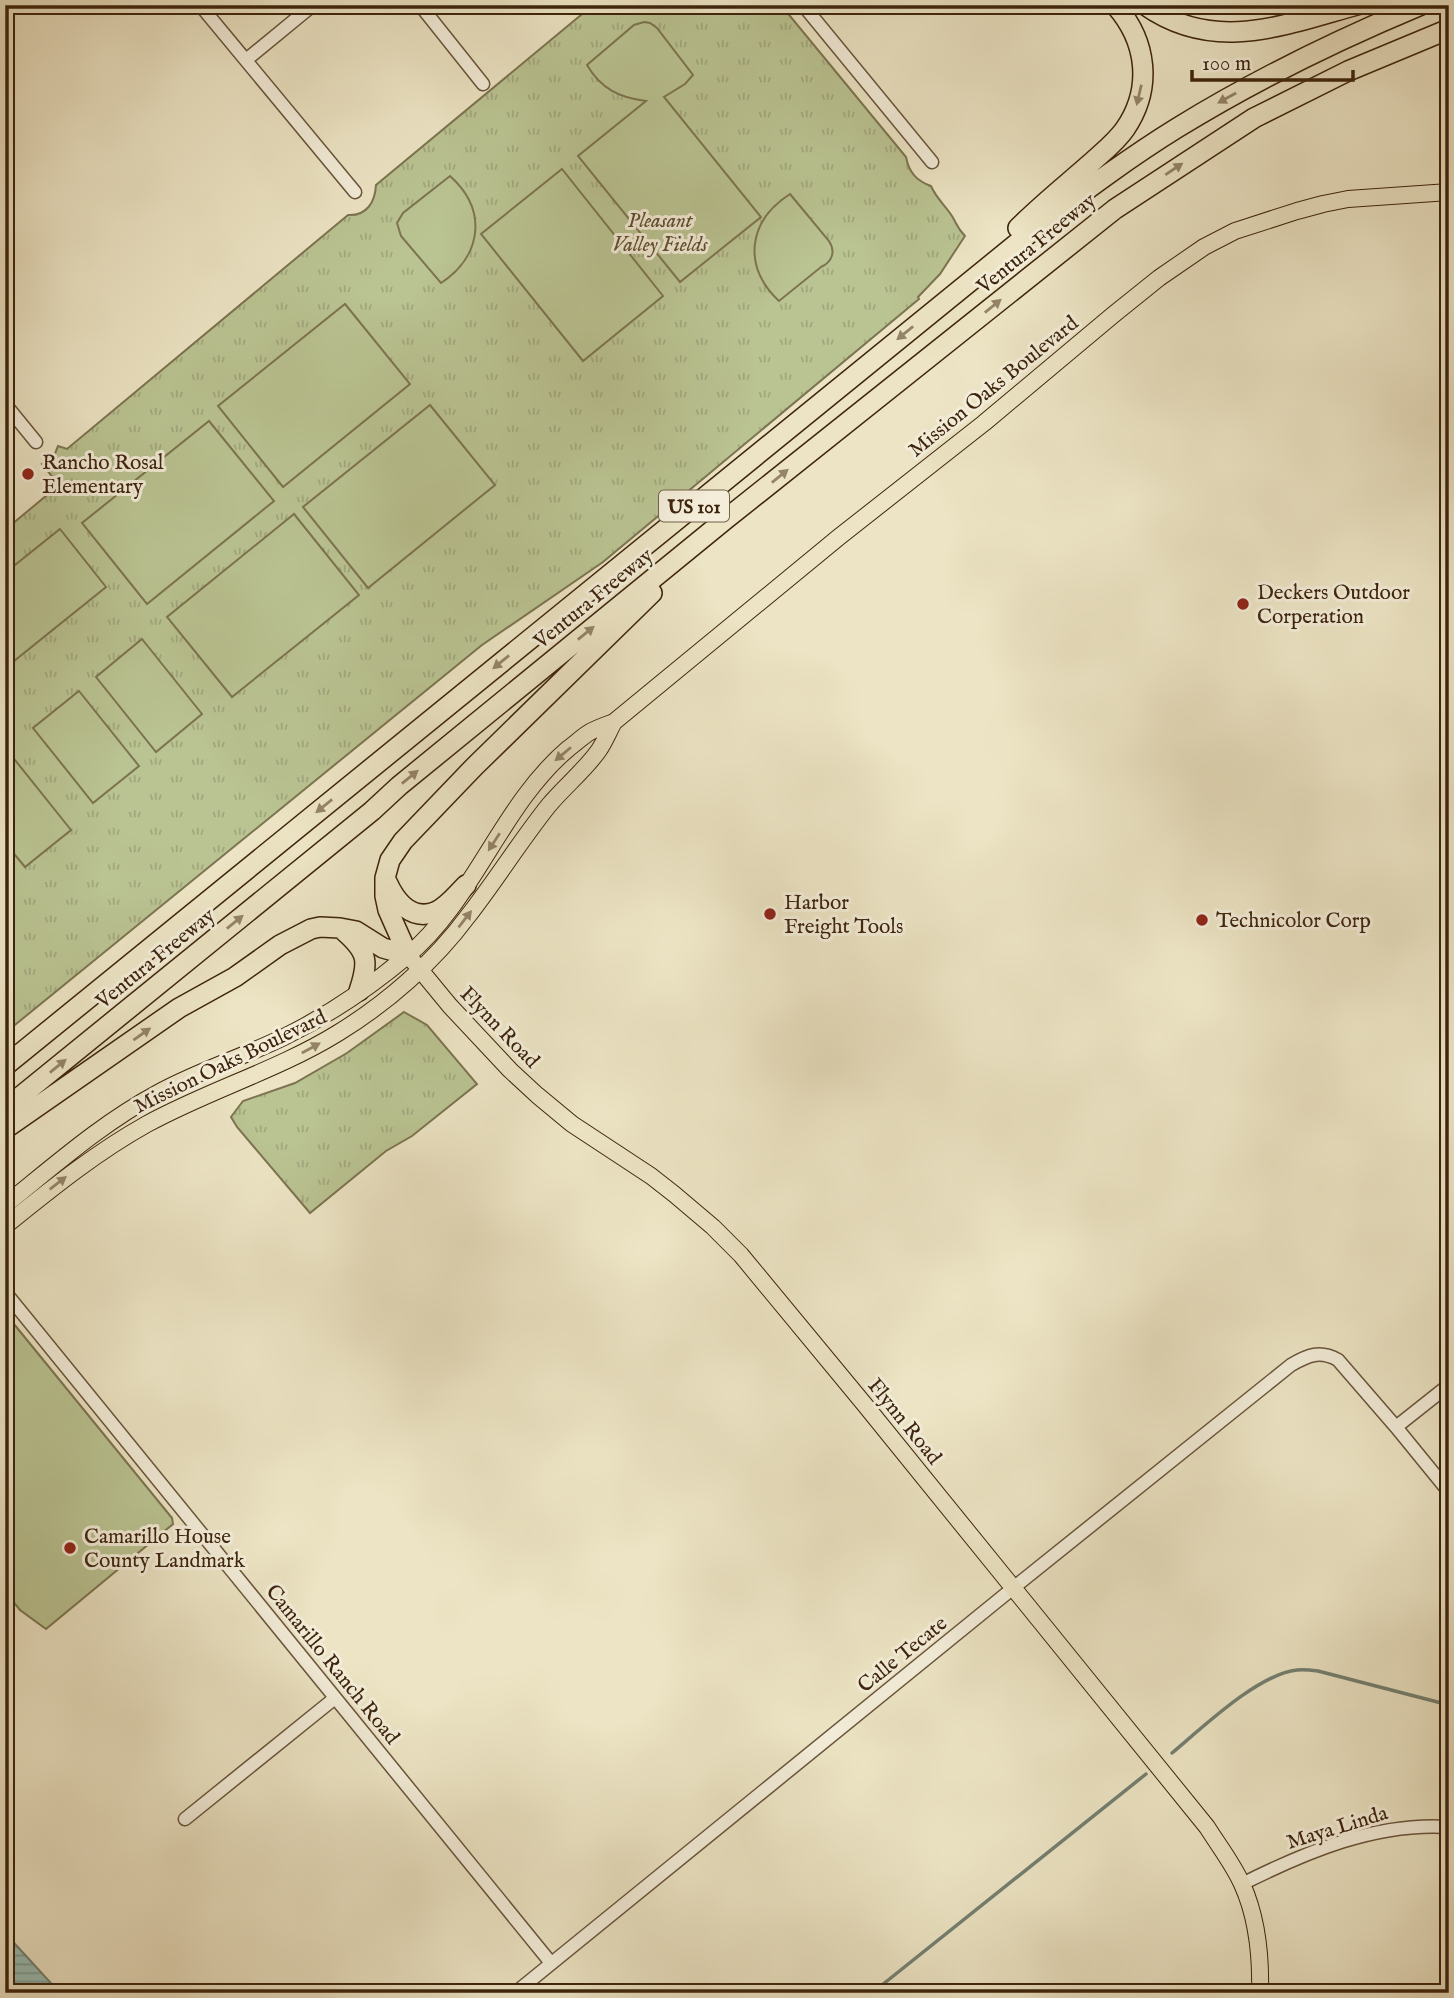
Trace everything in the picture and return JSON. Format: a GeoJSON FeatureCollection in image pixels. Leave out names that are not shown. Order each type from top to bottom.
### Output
{"type":"FeatureCollection","features":[{"type":"Feature","properties":{"kind":"highway"},"geometry":{"type":"LineString","coordinates":[[940,305],[1039,207],[1115,141],[1132,117],[1141,90],[1143,66],[1136,35],[1115,5]]}},
{"type":"Feature","properties":{"kind":"highway"},"geometry":{"type":"LineString","coordinates":[[1145,5],[1173,20],[1203,30],[1246,32],[1273,28],[1357,5]]}},
{"type":"Feature","properties":{"kind":"highway","name":"Ventura Freeway"},"geometry":{"type":"LineString","coordinates":[[5,1066],[940,305],[1108,173],[1176,129],[1298,60],[1421,5]]}},
{"type":"Feature","properties":{"kind":"highway","name":"Ventura Freeway"},"geometry":{"type":"LineString","coordinates":[[5,1109],[726,519],[1115,209],[1254,118],[1348,71],[1449,29]]}},
{"type":"Feature","properties":{"kind":"highway"},"geometry":{"type":"LineString","coordinates":[[414,962],[388,911],[385,896],[385,878],[390,860],[402,841],[726,519]]}},
{"type":"Feature","properties":{"kind":"highway"},"geometry":{"type":"LineString","coordinates":[[385,878],[393,896],[403,907],[415,914],[434,912],[466,886]]}},
{"type":"Feature","properties":{"kind":"highway"},"geometry":{"type":"LineString","coordinates":[[5,1129],[180,1008],[310,929],[320,927],[356,931],[383,948],[414,962]]}},
{"type":"Feature","properties":{"kind":"highway"},"geometry":{"type":"LineString","coordinates":[[340,928],[358,944],[364,954],[365,972],[359,991]]}},
{"type":"Feature","properties":{"kind":"main road","name":"Mission Oaks Boulevard"},"geometry":{"type":"LineString","coordinates":[[5,1205],[124,1112],[170,1087],[284,1037],[359,991],[414,962],[514,811],[551,764],[589,732],[614,722],[839,537],[984,423],[1112,315],[1203,247],[1235,231],[1323,204],[1348,199],[1449,192]]}},
{"type":"Feature","properties":{"kind":"main road","name":"Mission Oaks Boulevard"},"geometry":{"type":"LineString","coordinates":[[5,1226],[107,1148],[150,1123],[273,1068],[365,1015],[414,962],[467,918],[549,805],[599,750],[614,722]]}},
{"type":"Feature","properties":{"kind":"main road","name":"Flynn Road"},"geometry":{"type":"LineString","coordinates":[[414,962],[510,1070],[537,1095],[572,1124],[674,1194],[713,1227],[741,1255],[873,1414],[1207,1827],[1242,1884],[1255,1928],[1260,1993]]}},
{"type":"Feature","properties":{"kind":"street"},"geometry":{"type":"LineString","coordinates":[[200,5],[355,192]]}},
{"type":"Feature","properties":{"kind":"street"},"geometry":{"type":"LineString","coordinates":[[246,60],[313,5]]}},
{"type":"Feature","properties":{"kind":"street"},"geometry":{"type":"LineString","coordinates":[[420,5],[483,84]]}},
{"type":"Feature","properties":{"kind":"street"},"geometry":{"type":"LineString","coordinates":[[803,5],[932,162]]}},
{"type":"Feature","properties":{"kind":"street"},"geometry":{"type":"LineString","coordinates":[[5,404],[36,442]]}},
{"type":"Feature","properties":{"kind":"street","name":"Camarillo Ranch Road"},"geometry":{"type":"LineString","coordinates":[[5,1292],[551,1963]]}},
{"type":"Feature","properties":{"kind":"street","name":"Calle Tecate"},"geometry":{"type":"LineString","coordinates":[[515,1993],[1291,1365],[1318,1354],[1338,1360],[1396,1427]]}},
{"type":"Feature","properties":{"kind":"street"},"geometry":{"type":"LineString","coordinates":[[1449,1385],[1396,1427],[1449,1492]]}},
{"type":"Feature","properties":{"kind":"street"},"geometry":{"type":"LineString","coordinates":[[185,1819],[335,1698]]}},
{"type":"Feature","properties":{"kind":"street","name":"Maya Linda"},"geometry":{"type":"LineString","coordinates":[[1242,1884],[1273,1868],[1361,1836],[1398,1828],[1449,1826]]}},
{"type":"Feature","properties":{"kind":"green space","name":"Pleasant Valley Fields"},"geometry":{"type":"Polygon","coordinates":[[[593,5],[781,5],[906,157],[914,176],[931,186],[965,236],[940,274],[919,299],[603,562],[482,645],[5,1033],[5,530],[59,485],[42,464],[54,456],[58,446],[67,449],[348,215],[355,215],[369,207],[376,185],[593,5]]]}},
{"type":"Feature","properties":{"kind":"green space"},"geometry":{"type":"Polygon","coordinates":[[[644,22],[657,28],[693,75],[685,84],[664,97],[761,217],[680,282],[578,156],[646,101],[612,91],[598,80],[587,65],[634,25],[644,22]]]}},
{"type":"Feature","properties":{"kind":"green space"},"geometry":{"type":"Polygon","coordinates":[[[562,169],[663,296],[583,361],[481,234],[562,169]]]}},
{"type":"Feature","properties":{"kind":"green space"},"geometry":{"type":"Polygon","coordinates":[[[450,176],[470,203],[475,218],[475,232],[465,260],[441,283],[401,236],[397,223],[403,213],[450,176]]]}},
{"type":"Feature","properties":{"kind":"green space"},"geometry":{"type":"Polygon","coordinates":[[[790,194],[829,241],[832,256],[779,301],[759,273],[755,244],[765,217],[790,194]]]}},
{"type":"Feature","properties":{"kind":"green space"},"geometry":{"type":"Polygon","coordinates":[[[345,304],[410,384],[283,487],[218,406],[345,304]]]}},
{"type":"Feature","properties":{"kind":"green space"},"geometry":{"type":"Polygon","coordinates":[[[430,405],[495,485],[368,588],[303,507],[430,405]]]}},
{"type":"Feature","properties":{"kind":"green space"},"geometry":{"type":"Polygon","coordinates":[[[209,421],[274,501],[147,604],[82,523],[209,421]]]}},
{"type":"Feature","properties":{"kind":"green space"},"geometry":{"type":"Polygon","coordinates":[[[294,514],[359,595],[232,697],[167,617],[294,514]]]}},
{"type":"Feature","properties":{"kind":"green space"},"geometry":{"type":"Polygon","coordinates":[[[60,529],[106,587],[14,661],[5,650],[5,573],[60,529]]]}},
{"type":"Feature","properties":{"kind":"green space"},"geometry":{"type":"Polygon","coordinates":[[[142,639],[202,714],[156,752],[96,677],[142,639]]]}},
{"type":"Feature","properties":{"kind":"green space"},"geometry":{"type":"Polygon","coordinates":[[[79,691],[139,766],[93,803],[33,728],[79,691]]]}},
{"type":"Feature","properties":{"kind":"green space"},"geometry":{"type":"Polygon","coordinates":[[[11,755],[71,830],[25,867],[5,843],[5,760],[11,755]]]}},
{"type":"Feature","properties":{"kind":"green space"},"geometry":{"type":"Polygon","coordinates":[[[404,1012],[427,1025],[477,1084],[412,1136],[386,1151],[310,1213],[231,1117],[243,1101],[295,1083],[347,1053],[404,1012]]]}},
{"type":"Feature","properties":{"kind":"green space"},"geometry":{"type":"Polygon","coordinates":[[[5,1313],[172,1518],[173,1524],[46,1629],[20,1610],[5,1592],[5,1313]]]}},
{"type":"Feature","properties":{"kind":"water"},"geometry":{"type":"Polygon","coordinates":[[[5,1933],[60,1993],[5,1993],[5,1933]]]}},
{"type":"Feature","properties":{"kind":"waterway"},"geometry":{"type":"LineString","coordinates":[[1172,1753],[1248,1691],[1265,1681],[1297,1670],[1318,1671],[1449,1705]]}},
{"type":"Feature","properties":{"kind":"waterway"},"geometry":{"type":"LineString","coordinates":[[872,1993],[1146,1774]]}},
{"type":"Feature","properties":{"kind":"place","name":"Rancho Rosal Elementary"},"geometry":{"type":"Point","coordinates":[28,474]}},
{"type":"Feature","properties":{"kind":"place","name":"Deckers Outdoor Corperation"},"geometry":{"type":"Point","coordinates":[1243,604]}},
{"type":"Feature","properties":{"kind":"place","name":"Harbor Freight Tools"},"geometry":{"type":"Point","coordinates":[770,914]}},
{"type":"Feature","properties":{"kind":"place","name":"Technicolor Corp"},"geometry":{"type":"Point","coordinates":[1202,920]}},
{"type":"Feature","properties":{"kind":"place","name":"Camarillo House County Landmark"},"geometry":{"type":"Point","coordinates":[70,1548]}}]}
